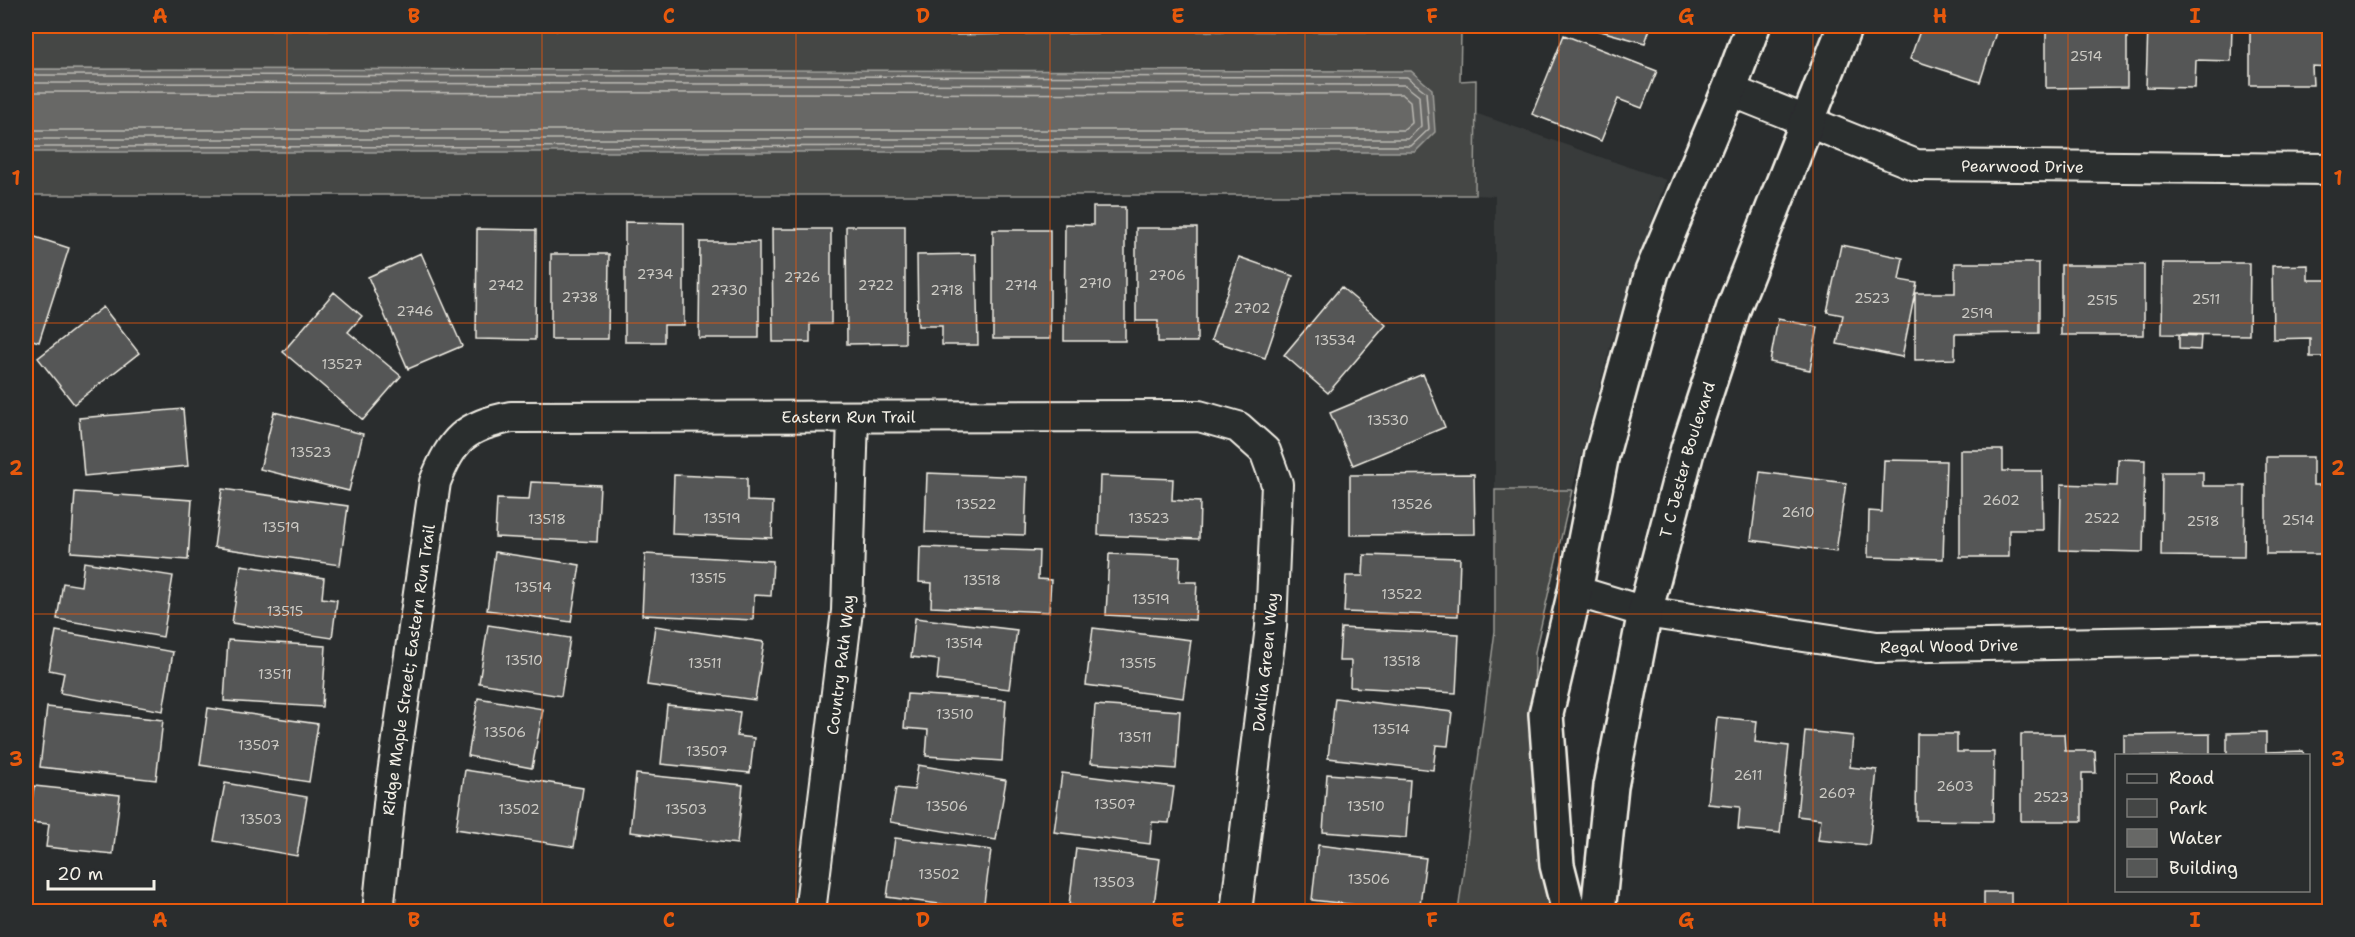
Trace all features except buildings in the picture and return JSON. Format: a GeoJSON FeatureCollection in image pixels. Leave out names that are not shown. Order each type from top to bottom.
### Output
{"type":"FeatureCollection","features":[{"type":"Feature","properties":{"kind":"street"},"geometry":{"type":"LineString","coordinates":[[1569,912],[1557,866],[1546,714],[1575,591],[1602,454],[1652,272],[1729,90],[1753,26]]}},
{"type":"Feature","properties":{"kind":"street","name":"T C Jester Boulevard"},"geometry":{"type":"LineString","coordinates":[[1598,912],[1611,786],[1645,612],[1688,448],[1730,318],[1845,26]]}},
{"type":"Feature","properties":{"kind":"street","name":"Pearwood Drive"},"geometry":{"type":"LineString","coordinates":[[1729,90],[1916,165],[2330,169]]}},
{"type":"Feature","properties":{"kind":"street","name":"Eastern Run Trail"},"geometry":{"type":"LineString","coordinates":[[462,437],[483,422],[511,417],[1199,416],[1238,427]]}},
{"type":"Feature","properties":{"kind":"street","name":"Country Path Way"},"geometry":{"type":"LineString","coordinates":[[810,912],[847,611],[853,417]]}},
{"type":"Feature","properties":{"kind":"street","name":"Dahlia Green Way"},"geometry":{"type":"LineString","coordinates":[[1236,912],[1271,627],[1277,484],[1265,451],[1238,427]]}},
{"type":"Feature","properties":{"kind":"street","name":"Ridge Maple Street; Eastern Run Trail"},"geometry":{"type":"LineString","coordinates":[[378,912],[390,795],[435,482],[447,452],[462,437]]}},
{"type":"Feature","properties":{"kind":"street","name":"Regal Wood Drive"},"geometry":{"type":"LineString","coordinates":[[1575,591],[1645,612],[1877,647],[2330,639]]}},
{"type":"Feature","properties":{"kind":"shaded area"},"geometry":{"type":"Polygon","coordinates":[[[1475,113],[1666,180],[1611,344],[1572,490],[1495,490],[1495,196],[1475,195],[1475,113]]]}},
{"type":"Feature","properties":{"kind":"green space"},"geometry":{"type":"Polygon","coordinates":[[[26,29],[1461,32],[1460,81],[1476,80],[1475,195],[26,195],[26,29]]]}},
{"type":"Feature","properties":{"kind":"green space"},"geometry":{"type":"Polygon","coordinates":[[[1495,490],[1572,490],[1535,652],[1534,720],[1555,911],[1458,912],[1495,631],[1495,490]]]}},
{"type":"Feature","properties":{"kind":"water"},"geometry":{"type":"Polygon","coordinates":[[[26,69],[1411,71],[1432,89],[1435,132],[1415,152],[26,152],[26,69]]]}}]}
